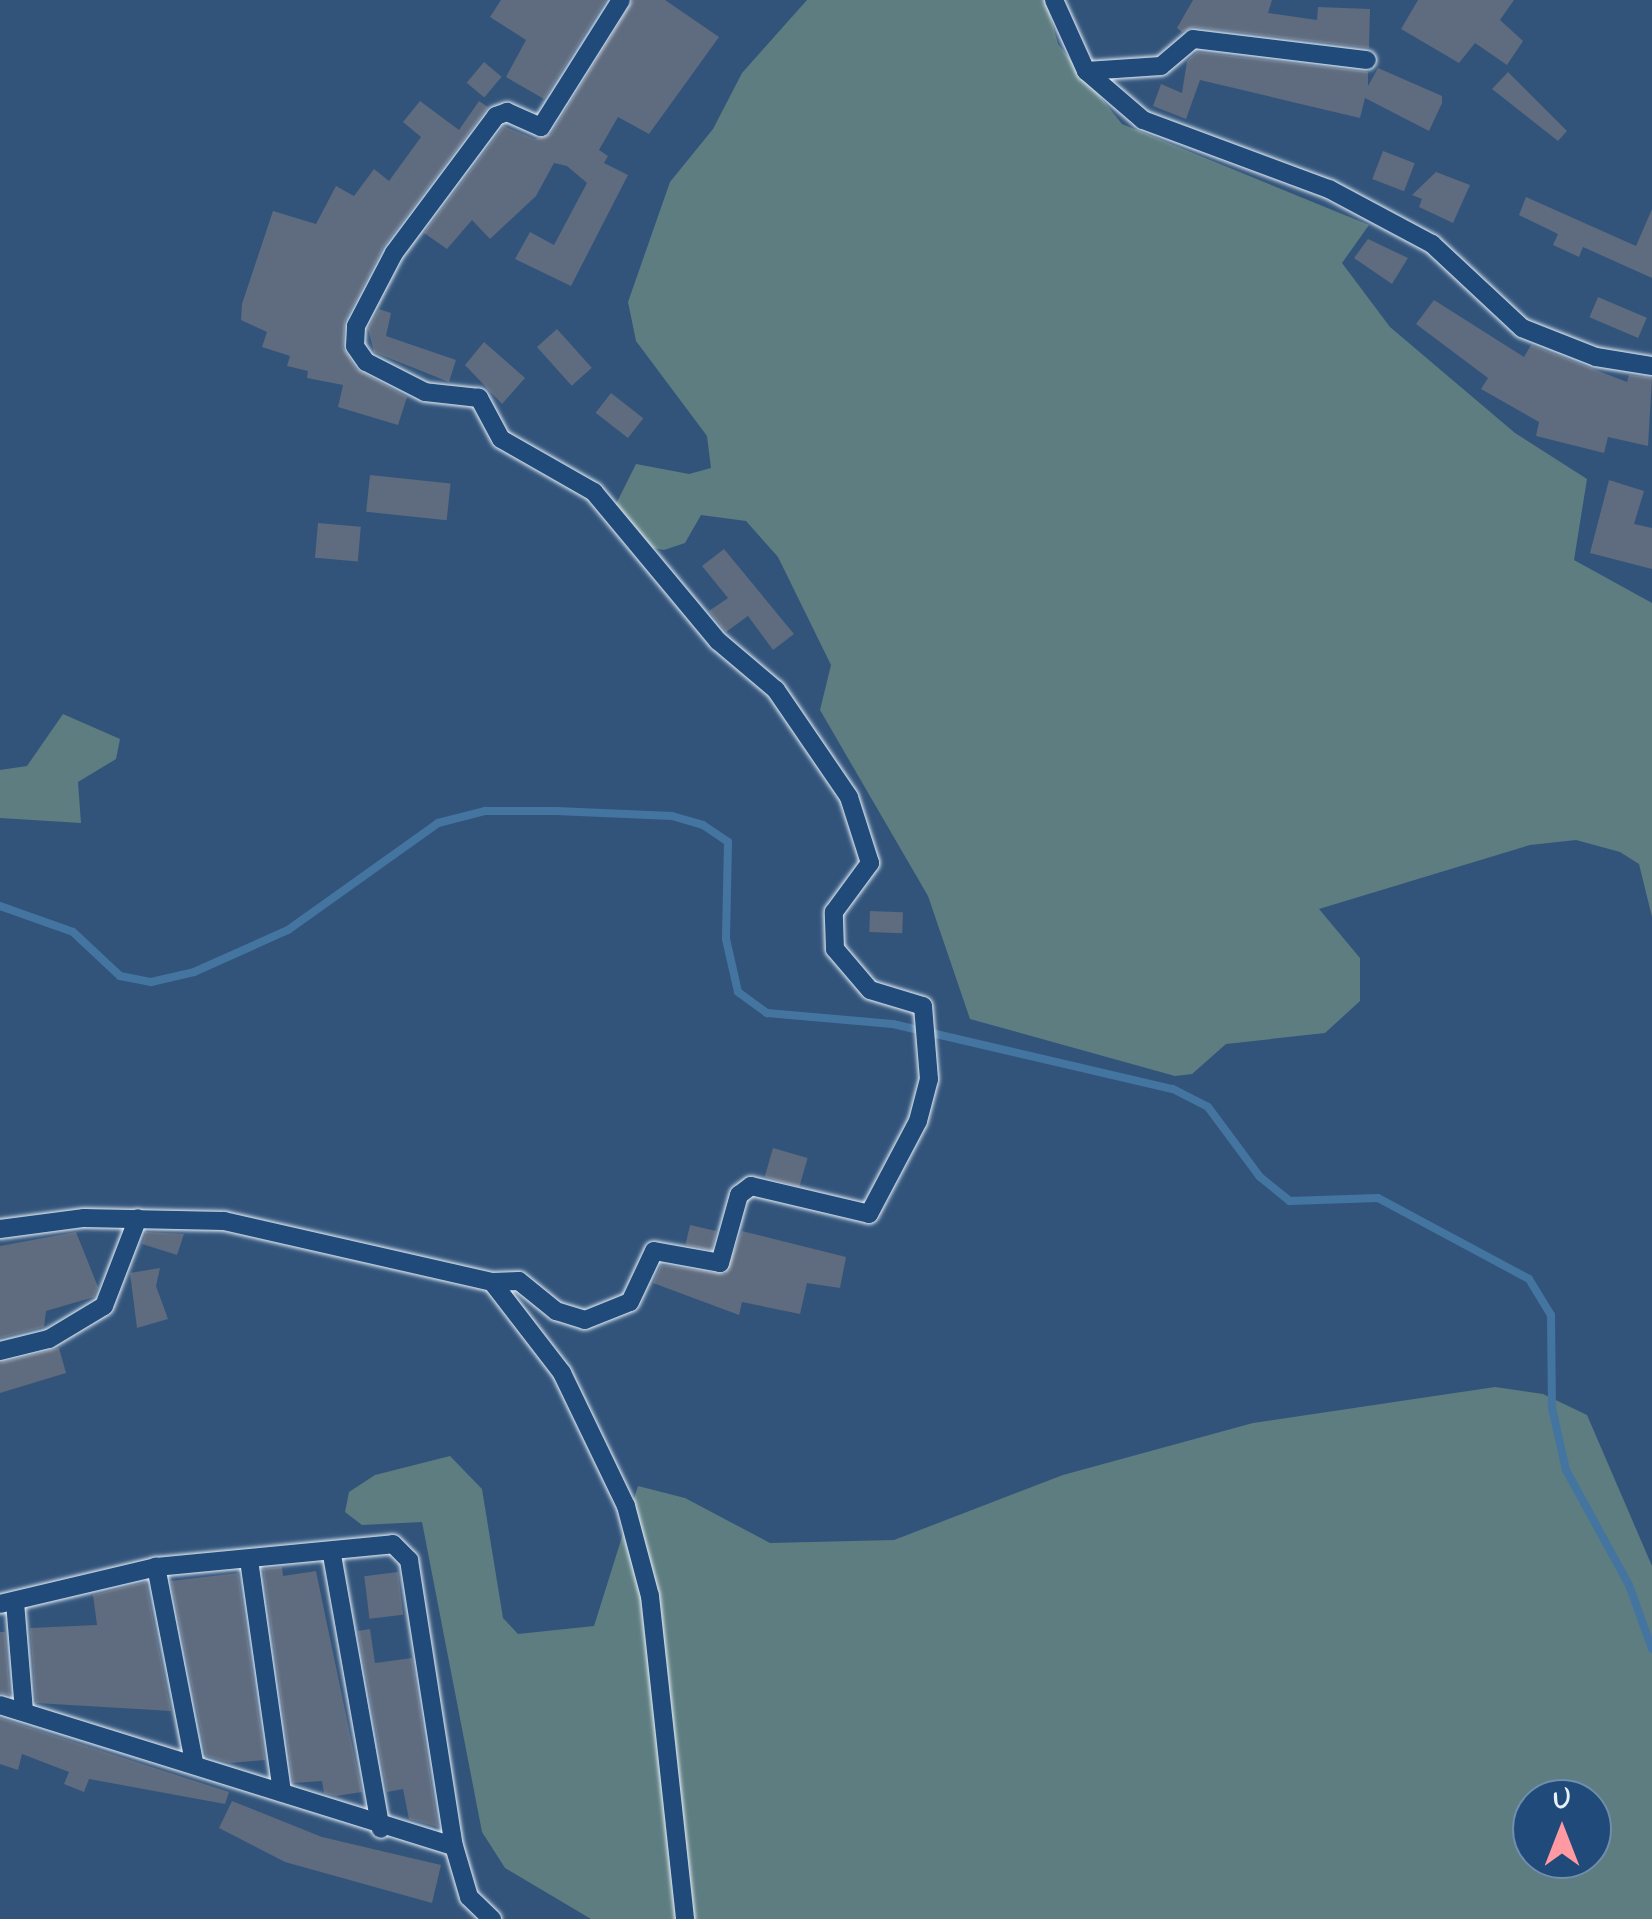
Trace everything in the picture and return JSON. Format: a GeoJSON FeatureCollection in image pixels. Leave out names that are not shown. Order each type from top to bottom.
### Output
{"type":"FeatureCollection","features":[{"type":"Feature","properties":{"kind":"street"},"geometry":{"type":"LineString","coordinates":[[0,1229],[138,1218],[224,1221],[492,1282],[518,1281],[556,1311],[586,1320],[630,1302],[654,1251],[720,1263],[739,1195],[751,1186],[852,1216],[870,1214],[918,1121],[929,1045],[924,1006],[876,994],[836,948],[834,912],[870,863],[849,796],[771,684],[718,641],[594,492],[501,439],[479,398],[426,392],[366,362],[355,346],[356,326],[398,246],[496,116],[507,112],[541,128],[621,0]]}},
{"type":"Feature","properties":{"kind":"street"},"geometry":{"type":"LineString","coordinates":[[1054,0],[1086,71],[1143,120],[1330,189],[1432,244],[1522,328],[1596,357],[1652,366]]}},
{"type":"Feature","properties":{"kind":"street"},"geometry":{"type":"LineString","coordinates":[[1086,71],[1161,66],[1193,39],[1368,60]]}},
{"type":"Feature","properties":{"kind":"street"},"geometry":{"type":"LineString","coordinates":[[0,1351],[49,1339],[104,1306],[138,1218]]}},
{"type":"Feature","properties":{"kind":"street"},"geometry":{"type":"LineString","coordinates":[[492,1282],[562,1372],[626,1506],[650,1596],[684,1919]]}},
{"type":"Feature","properties":{"kind":"street"},"geometry":{"type":"LineString","coordinates":[[24,1712],[7,1603],[156,1567],[332,1555],[392,1544],[410,1560],[454,1846],[469,1897],[492,1919]]}},
{"type":"Feature","properties":{"kind":"street"},"geometry":{"type":"LineString","coordinates":[[332,1555],[381,1829]]}},
{"type":"Feature","properties":{"kind":"street"},"geometry":{"type":"LineString","coordinates":[[249,1560],[282,1793]]}},
{"type":"Feature","properties":{"kind":"street"},"geometry":{"type":"LineString","coordinates":[[156,1567],[194,1762]]}},
{"type":"Feature","properties":{"kind":"street"},"geometry":{"type":"LineString","coordinates":[[0,1705],[194,1762],[381,1829],[454,1846]]}},
{"type":"Feature","properties":{"kind":"green space"},"geometry":{"type":"Polygon","coordinates":[[[807,0],[1046,0],[1058,44],[1122,124],[1369,225],[1342,263],[1390,327],[1515,433],[1587,479],[1574,560],[1652,603],[1652,917],[1639,864],[1620,852],[1576,840],[1530,845],[1319,909],[1360,958],[1360,1001],[1325,1033],[1226,1044],[1192,1074],[1175,1076],[970,1019],[928,896],[820,710],[831,665],[778,557],[746,521],[701,515],[685,543],[664,550],[629,543],[611,514],[636,464],[689,474],[711,468],[707,436],[636,341],[628,302],[670,182],[713,129],[742,73],[807,0]]]}},
{"type":"Feature","properties":{"kind":"green space"},"geometry":{"type":"Polygon","coordinates":[[[63,714],[120,739],[116,759],[78,782],[81,823],[0,818],[0,770],[27,766],[63,714]]]}},
{"type":"Feature","properties":{"kind":"green space"},"geometry":{"type":"Polygon","coordinates":[[[1495,1387],[1543,1394],[1587,1415],[1652,1566],[1652,1919],[591,1919],[505,1868],[482,1832],[422,1522],[362,1525],[345,1512],[349,1492],[375,1475],[450,1456],[482,1489],[503,1618],[518,1634],[594,1626],[638,1486],[685,1498],[770,1543],[894,1540],[1063,1475],[1253,1423],[1495,1387]]]}},
{"type":"Feature","properties":{"kind":"building"},"geometry":{"type":"Polygon","coordinates":[[[501,0],[606,0],[544,99],[506,77],[526,40],[490,17],[501,0]]]}},
{"type":"Feature","properties":{"kind":"building"},"geometry":{"type":"Polygon","coordinates":[[[633,0],[665,0],[719,37],[649,134],[618,117],[599,150],[608,156],[604,163],[628,175],[571,286],[515,259],[530,232],[554,245],[587,183],[567,166],[554,163],[536,196],[490,239],[472,220],[447,249],[424,233],[504,126],[535,139],[551,134],[633,0]]]}},
{"type":"Feature","properties":{"kind":"building"},"geometry":{"type":"Polygon","coordinates":[[[1193,0],[1272,0],[1268,13],[1317,20],[1318,7],[1370,9],[1369,48],[1194,27],[1182,32],[1177,28],[1193,0]]]}},
{"type":"Feature","properties":{"kind":"building"},"geometry":{"type":"Polygon","coordinates":[[[1418,0],[1514,0],[1500,20],[1523,41],[1507,65],[1475,43],[1459,63],[1401,29],[1418,0]]]}},
{"type":"Feature","properties":{"kind":"building"},"geometry":{"type":"Polygon","coordinates":[[[1197,52],[1368,72],[1368,86],[1378,68],[1442,96],[1442,103],[1429,131],[1365,98],[1360,118],[1200,80],[1186,119],[1153,106],[1161,84],[1182,93],[1187,61],[1197,52]]]}},
{"type":"Feature","properties":{"kind":"building"},"geometry":{"type":"Polygon","coordinates":[[[484,62],[502,77],[484,97],[467,83],[484,62]]]}},
{"type":"Feature","properties":{"kind":"building"},"geometry":{"type":"Polygon","coordinates":[[[1508,72],[1567,131],[1558,141],[1492,89],[1508,72]]]}},
{"type":"Feature","properties":{"kind":"building"},"geometry":{"type":"Polygon","coordinates":[[[420,101],[459,130],[479,101],[488,107],[384,246],[345,321],[343,347],[356,369],[407,397],[398,425],[338,407],[343,385],[307,378],[308,371],[287,366],[290,356],[262,347],[267,332],[241,320],[242,304],[273,211],[316,224],[336,186],[354,196],[374,169],[389,181],[421,137],[403,122],[420,101]]]}},
{"type":"Feature","properties":{"kind":"building"},"geometry":{"type":"Polygon","coordinates":[[[1383,151],[1415,163],[1404,191],[1372,179],[1383,151]]]}},
{"type":"Feature","properties":{"kind":"building"},"geometry":{"type":"Polygon","coordinates":[[[1436,172],[1470,185],[1453,223],[1419,207],[1422,199],[1412,195],[1436,172]]]}},
{"type":"Feature","properties":{"kind":"building"},"geometry":{"type":"Polygon","coordinates":[[[1526,197],[1636,246],[1652,209],[1652,278],[1583,247],[1579,257],[1553,245],[1558,234],[1519,215],[1526,197]]]}},
{"type":"Feature","properties":{"kind":"building"},"geometry":{"type":"Polygon","coordinates":[[[1368,239],[1408,258],[1392,284],[1354,258],[1368,239]]]}},
{"type":"Feature","properties":{"kind":"building"},"geometry":{"type":"Polygon","coordinates":[[[1598,297],[1647,318],[1638,338],[1589,317],[1598,297]]]}},
{"type":"Feature","properties":{"kind":"building"},"geometry":{"type":"Polygon","coordinates":[[[1434,300],[1524,357],[1531,345],[1627,382],[1629,375],[1652,378],[1648,446],[1608,437],[1604,453],[1536,436],[1539,422],[1481,389],[1488,378],[1416,324],[1434,300]]]}},
{"type":"Feature","properties":{"kind":"building"},"geometry":{"type":"Polygon","coordinates":[[[379,309],[391,313],[386,336],[456,360],[449,382],[374,352],[368,329],[379,309]]]}},
{"type":"Feature","properties":{"kind":"building"},"geometry":{"type":"Polygon","coordinates":[[[557,329],[592,368],[572,386],[537,347],[557,329]]]}},
{"type":"Feature","properties":{"kind":"building"},"geometry":{"type":"Polygon","coordinates":[[[484,342],[525,378],[502,404],[465,365],[484,342]]]}},
{"type":"Feature","properties":{"kind":"building"},"geometry":{"type":"Polygon","coordinates":[[[611,393],[643,418],[628,438],[596,413],[611,393]]]}},
{"type":"Feature","properties":{"kind":"building"},"geometry":{"type":"Polygon","coordinates":[[[370,475],[451,483],[447,520],[366,512],[370,475]]]}},
{"type":"Feature","properties":{"kind":"building"},"geometry":{"type":"Polygon","coordinates":[[[1609,480],[1644,491],[1634,524],[1652,528],[1652,569],[1590,553],[1609,480]]]}},
{"type":"Feature","properties":{"kind":"building"},"geometry":{"type":"Polygon","coordinates":[[[318,523],[361,527],[358,562],[315,558],[318,523]]]}},
{"type":"Feature","properties":{"kind":"building"},"geometry":{"type":"Polygon","coordinates":[[[724,549],[794,634],[773,650],[748,616],[726,632],[709,611],[728,598],[702,566],[724,549]]]}},
{"type":"Feature","properties":{"kind":"building"},"geometry":{"type":"Polygon","coordinates":[[[870,911],[903,912],[902,933],[869,932],[870,911]]]}},
{"type":"Feature","properties":{"kind":"building"},"geometry":{"type":"Polygon","coordinates":[[[773,1148],[808,1158],[799,1187],[765,1177],[773,1148]]]}},
{"type":"Feature","properties":{"kind":"building"},"geometry":{"type":"Polygon","coordinates":[[[690,1225],[716,1231],[712,1251],[686,1244],[690,1225]]]}},
{"type":"Feature","properties":{"kind":"building"},"geometry":{"type":"Polygon","coordinates":[[[742,1231],[846,1257],[840,1288],[807,1283],[800,1314],[742,1302],[739,1315],[653,1283],[661,1265],[725,1274],[742,1231]]]}},
{"type":"Feature","properties":{"kind":"building"},"geometry":{"type":"Polygon","coordinates":[[[76,1232],[98,1287],[94,1297],[46,1311],[44,1327],[0,1338],[0,1246],[76,1232]]]}},
{"type":"Feature","properties":{"kind":"building"},"geometry":{"type":"Polygon","coordinates":[[[146,1232],[184,1234],[177,1255],[142,1244],[146,1232]]]}},
{"type":"Feature","properties":{"kind":"building"},"geometry":{"type":"Polygon","coordinates":[[[160,1268],[156,1286],[168,1319],[137,1328],[130,1273],[160,1268]]]}},
{"type":"Feature","properties":{"kind":"building"},"geometry":{"type":"Polygon","coordinates":[[[59,1348],[66,1373],[0,1393],[0,1363],[59,1348]]]}},
{"type":"Feature","properties":{"kind":"building"},"geometry":{"type":"Polygon","coordinates":[[[282,1567],[283,1576],[316,1571],[362,1792],[336,1796],[324,1793],[322,1781],[293,1783],[263,1569],[282,1567]]]}},
{"type":"Feature","properties":{"kind":"building"},"geometry":{"type":"Polygon","coordinates":[[[398,1572],[403,1615],[369,1619],[364,1576],[398,1572]]]}},
{"type":"Feature","properties":{"kind":"building"},"geometry":{"type":"Polygon","coordinates":[[[238,1573],[265,1760],[230,1763],[206,1756],[171,1581],[238,1573]]]}},
{"type":"Feature","properties":{"kind":"building"},"geometry":{"type":"Polygon","coordinates":[[[146,1582],[171,1711],[36,1703],[30,1628],[97,1625],[93,1595],[146,1582]]]}},
{"type":"Feature","properties":{"kind":"building"},"geometry":{"type":"Polygon","coordinates":[[[370,1629],[375,1663],[412,1658],[438,1827],[409,1819],[403,1789],[387,1792],[358,1631],[370,1629]]]}},
{"type":"Feature","properties":{"kind":"building"},"geometry":{"type":"Polygon","coordinates":[[[0,1632],[5,1632],[10,1695],[0,1693],[0,1632]]]}},
{"type":"Feature","properties":{"kind":"building"},"geometry":{"type":"Polygon","coordinates":[[[0,1718],[229,1792],[225,1804],[89,1779],[84,1792],[64,1784],[69,1772],[22,1754],[18,1770],[0,1764],[0,1718]]]}},
{"type":"Feature","properties":{"kind":"building"},"geometry":{"type":"Polygon","coordinates":[[[232,1801],[322,1837],[441,1865],[432,1903],[285,1862],[219,1828],[232,1801]]]}},
{"type":"Feature","properties":{"kind":"waterway"},"geometry":{"type":"LineString","coordinates":[[0,906],[73,932],[120,976],[151,982],[194,972],[288,930],[438,823],[485,811],[556,811],[672,816],[703,825],[728,842],[726,939],[738,992],[767,1013],[893,1024],[1173,1089],[1208,1107],[1260,1177],[1290,1201],[1378,1198],[1529,1279],[1551,1315],[1552,1408],[1566,1470],[1629,1585],[1652,1649]]}}]}
